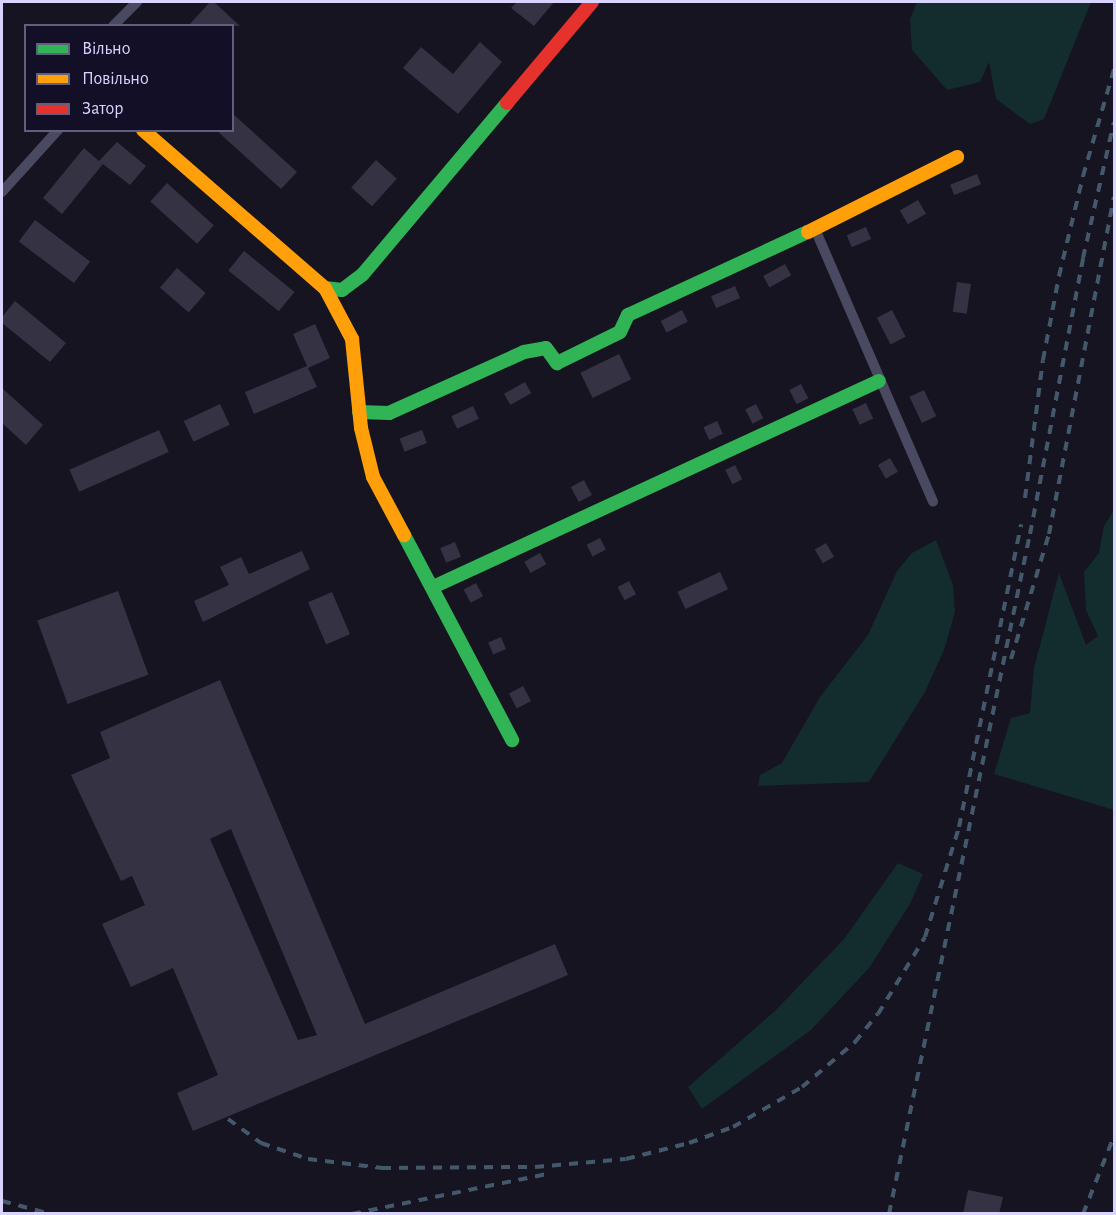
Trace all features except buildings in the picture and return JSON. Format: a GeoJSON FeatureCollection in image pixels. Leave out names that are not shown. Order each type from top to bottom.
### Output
{"type":"FeatureCollection","features":[{"type":"Feature","properties":{"kind":"street"},"geometry":{"type":"LineString","coordinates":[[115,24],[137,2]]}},
{"type":"Feature","properties":{"kind":"street"},"geometry":{"type":"LineString","coordinates":[[326,288],[342,290],[363,274],[592,2]]}},
{"type":"Feature","properties":{"kind":"street"},"geometry":{"type":"LineString","coordinates":[[2,192],[56,132]]}},
{"type":"Feature","properties":{"kind":"street"},"geometry":{"type":"LineString","coordinates":[[145,132],[326,288],[352,339],[359,412],[373,477],[512,740]]}},
{"type":"Feature","properties":{"kind":"street"},"geometry":{"type":"LineString","coordinates":[[359,412],[389,413],[524,352],[546,348],[557,363],[620,332],[627,315],[814,229],[957,157]]}},
{"type":"Feature","properties":{"kind":"street"},"geometry":{"type":"LineString","coordinates":[[814,229],[933,502]]}},
{"type":"Feature","properties":{"kind":"street"},"geometry":{"type":"LineString","coordinates":[[433,587],[879,381]]}},
{"type":"Feature","properties":{"kind":"green space"},"geometry":{"type":"Polygon","coordinates":[[[917,2],[1091,2],[1044,119],[1030,124],[996,99],[989,62],[980,82],[947,90],[912,50],[910,19],[917,2]]]}},
{"type":"Feature","properties":{"kind":"green space"},"geometry":{"type":"Polygon","coordinates":[[[1114,510],[1114,810],[994,774],[1011,718],[1030,713],[1034,668],[1059,573],[1086,645],[1098,636],[1086,610],[1084,572],[1099,553],[1104,526],[1114,510]]]}},
{"type":"Feature","properties":{"kind":"green space"},"geometry":{"type":"Polygon","coordinates":[[[936,540],[953,585],[955,612],[944,650],[925,692],[869,782],[758,786],[760,775],[782,763],[820,697],[868,635],[897,571],[912,553],[936,540]]]}},
{"type":"Feature","properties":{"kind":"green space"},"geometry":{"type":"Polygon","coordinates":[[[898,863],[923,874],[910,904],[869,968],[811,1030],[702,1109],[688,1087],[775,1011],[844,939],[898,863]]]}},
{"type":"Feature","properties":{"kind":"railway"},"geometry":{"type":"LineString","coordinates":[[1025,498],[1043,360],[1059,276],[1083,176],[1114,69]]}},
{"type":"Feature","properties":{"kind":"railway"},"geometry":{"type":"LineString","coordinates":[[889,1214],[1030,534],[1083,258],[1114,122]]}},
{"type":"Feature","properties":{"kind":"railway"},"geometry":{"type":"LineString","coordinates":[[1011,659],[1049,534],[1114,197]]}},
{"type":"Feature","properties":{"kind":"railway"},"geometry":{"type":"LineString","coordinates":[[228,1119],[261,1143],[308,1159],[382,1168],[535,1167],[626,1159],[689,1143],[733,1127],[802,1087],[855,1042],[878,1014],[925,937],[959,827],[1021,524]]}},
{"type":"Feature","properties":{"kind":"railway"},"geometry":{"type":"LineString","coordinates":[[1083,1214],[1114,1136]]}},
{"type":"Feature","properties":{"kind":"railway"},"geometry":{"type":"LineString","coordinates":[[352,1214],[552,1173]]}},
{"type":"Feature","properties":{"kind":"railway"},"geometry":{"type":"LineString","coordinates":[[2,1201],[51,1214]]}},
{"type":"Feature","properties":{"kind":"traffic: fast"},"geometry":{"type":"LineString","coordinates":[[325,288],[342,290],[363,274],[507,103]]}},
{"type":"Feature","properties":{"kind":"traffic: fast"},"geometry":{"type":"LineString","coordinates":[[359,412],[389,413],[524,352],[546,348],[557,363],[620,332],[628,315],[808,232]]}},
{"type":"Feature","properties":{"kind":"traffic: fast"},"geometry":{"type":"LineString","coordinates":[[433,587],[879,381]]}},
{"type":"Feature","properties":{"kind":"traffic: fast"},"geometry":{"type":"LineString","coordinates":[[404,535],[512,740]]}},
{"type":"Feature","properties":{"kind":"traffic: slow"},"geometry":{"type":"LineString","coordinates":[[145,132],[325,288],[352,339],[361,428],[373,477],[404,535]]}},
{"type":"Feature","properties":{"kind":"traffic: slow"},"geometry":{"type":"LineString","coordinates":[[808,232],[957,157]]}},
{"type":"Feature","properties":{"kind":"traffic: jam"},"geometry":{"type":"LineString","coordinates":[[507,103],[592,2]]}}]}
